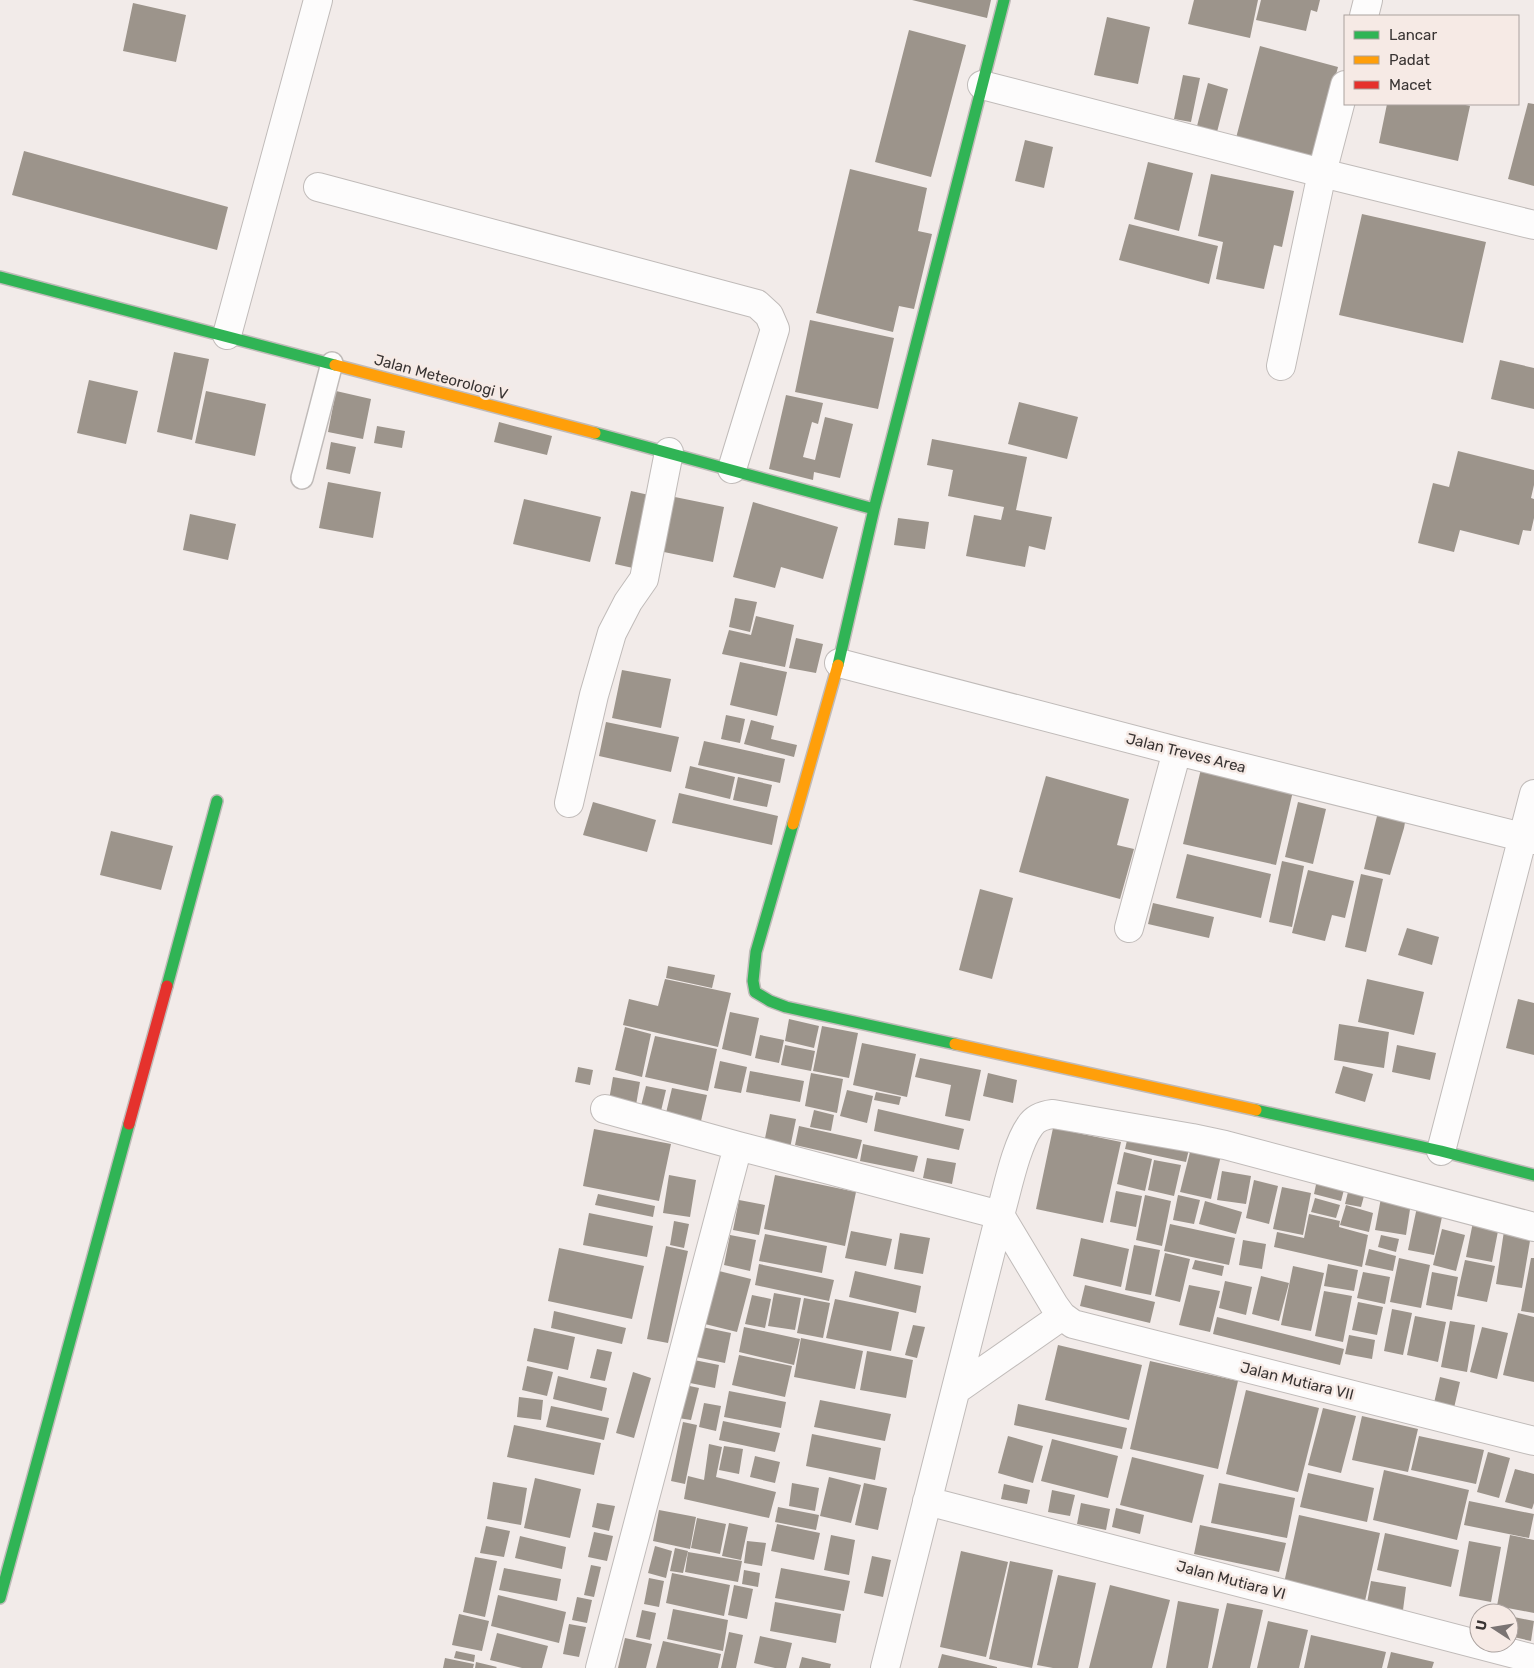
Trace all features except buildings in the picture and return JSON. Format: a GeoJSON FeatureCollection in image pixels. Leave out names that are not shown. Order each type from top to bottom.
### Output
{"type":"FeatureCollection","features":[{"type":"Feature","properties":{"kind":"street"},"geometry":{"type":"LineString","coordinates":[[227,335],[318,0]]}},
{"type":"Feature","properties":{"kind":"street"},"geometry":{"type":"LineString","coordinates":[[1004,0],[874,509],[839,664],[756,952],[753,982],[755,992],[770,1001],[786,1007],[1441,1151],[1534,1175]]}},
{"type":"Feature","properties":{"kind":"street"},"geometry":{"type":"LineString","coordinates":[[1364,15],[1368,0]]}},
{"type":"Feature","properties":{"kind":"street"},"geometry":{"type":"LineString","coordinates":[[982,85],[1322,173],[1534,225]]}},
{"type":"Feature","properties":{"kind":"street"},"geometry":{"type":"LineString","coordinates":[[1281,366],[1322,173],[1344,89]]}},
{"type":"Feature","properties":{"kind":"street"},"geometry":{"type":"LineString","coordinates":[[318,188],[757,304],[769,315],[775,329],[732,470]]}},
{"type":"Feature","properties":{"kind":"street","name":"Jalan Meteorologi V"},"geometry":{"type":"LineString","coordinates":[[0,278],[227,335],[670,452],[874,509]]}},
{"type":"Feature","properties":{"kind":"street"},"geometry":{"type":"LineString","coordinates":[[569,803],[594,694],[612,633],[628,602],[644,579],[670,452]]}},
{"type":"Feature","properties":{"kind":"street","name":"Jalan Treves Area"},"geometry":{"type":"LineString","coordinates":[[839,664],[1529,839]]}},
{"type":"Feature","properties":{"kind":"street"},"geometry":{"type":"LineString","coordinates":[[1129,928],[1177,751]]}},
{"type":"Feature","properties":{"kind":"street"},"geometry":{"type":"LineString","coordinates":[[1441,1151],[1529,839],[1534,794]]}},
{"type":"Feature","properties":{"kind":"street"},"geometry":{"type":"LineString","coordinates":[[0,1598],[217,801]]}},
{"type":"Feature","properties":{"kind":"street"},"geometry":{"type":"LineString","coordinates":[[605,1109],[1000,1215],[1062,1316],[956,1390]]}},
{"type":"Feature","properties":{"kind":"street"},"geometry":{"type":"LineString","coordinates":[[885,1668],[1000,1215],[1021,1144],[1030,1125],[1037,1118],[1053,1114],[1225,1145],[1534,1226]]}},
{"type":"Feature","properties":{"kind":"street"},"geometry":{"type":"LineString","coordinates":[[600,1668],[738,1146]]}},
{"type":"Feature","properties":{"kind":"street","name":"Jalan Mutiara VII"},"geometry":{"type":"LineString","coordinates":[[1062,1316],[1073,1324],[1534,1441]]}},
{"type":"Feature","properties":{"kind":"street","name":"Jalan Mutiara VI"},"geometry":{"type":"LineString","coordinates":[[927,1501],[1534,1660]]}},
{"type":"Feature","properties":{"kind":"lane"},"geometry":{"type":"LineString","coordinates":[[302,478],[332,363]]}},
{"type":"Feature","properties":{"kind":"traffic: fast"},"geometry":{"type":"LineString","coordinates":[[838,665],[874,509],[1004,0]]}},
{"type":"Feature","properties":{"kind":"traffic: fast"},"geometry":{"type":"LineString","coordinates":[[0,277],[335,365]]}},
{"type":"Feature","properties":{"kind":"traffic: fast"},"geometry":{"type":"LineString","coordinates":[[595,433],[874,509]]}},
{"type":"Feature","properties":{"kind":"traffic: fast"},"geometry":{"type":"LineString","coordinates":[[167,986],[217,801]]}},
{"type":"Feature","properties":{"kind":"traffic: fast"},"geometry":{"type":"LineString","coordinates":[[793,824],[756,952],[753,981],[755,992],[770,1001],[786,1007],[955,1044]]}},
{"type":"Feature","properties":{"kind":"traffic: fast"},"geometry":{"type":"LineString","coordinates":[[1256,1110],[1441,1151],[1534,1175]]}},
{"type":"Feature","properties":{"kind":"traffic: fast"},"geometry":{"type":"LineString","coordinates":[[0,1598],[129,1124]]}},
{"type":"Feature","properties":{"kind":"traffic: slow"},"geometry":{"type":"LineString","coordinates":[[335,365],[595,433]]}},
{"type":"Feature","properties":{"kind":"traffic: slow"},"geometry":{"type":"LineString","coordinates":[[793,824],[838,665]]}},
{"type":"Feature","properties":{"kind":"traffic: slow"},"geometry":{"type":"LineString","coordinates":[[955,1044],[1256,1110]]}},
{"type":"Feature","properties":{"kind":"traffic: jam"},"geometry":{"type":"LineString","coordinates":[[129,1124],[167,986]]}}]}
